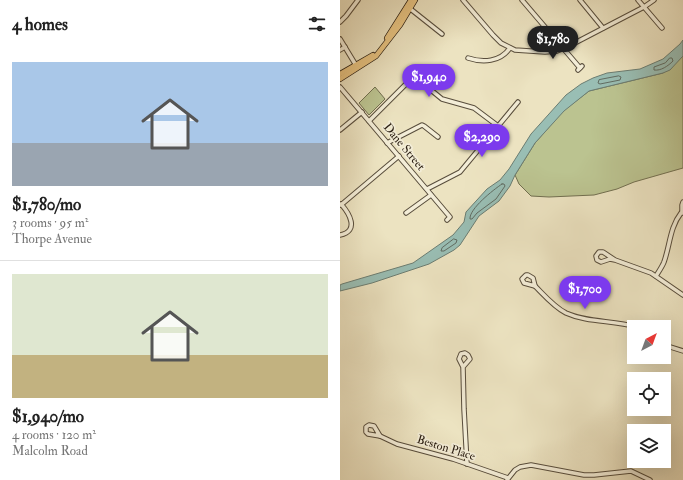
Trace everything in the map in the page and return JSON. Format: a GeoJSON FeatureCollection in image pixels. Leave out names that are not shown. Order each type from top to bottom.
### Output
{"type":"FeatureCollection","features":[{"type":"Feature","properties":{"kind":"main road"},"geometry":{"type":"LineString","coordinates":[[340,76],[373,58],[379,52],[400,26],[411,0]]}},
{"type":"Feature","properties":{"kind":"main road"},"geometry":{"type":"LineString","coordinates":[[409,7],[415,0]]}},
{"type":"Feature","properties":{"kind":"main road"},"geometry":{"type":"LineString","coordinates":[[340,76],[348,69],[357,66]]}},
{"type":"Feature","properties":{"kind":"street"},"geometry":{"type":"LineString","coordinates":[[340,22],[358,0]]}},
{"type":"Feature","properties":{"kind":"street"},"geometry":{"type":"LineString","coordinates":[[463,0],[497,40],[510,48],[520,51],[551,52],[563,49],[644,7],[654,0]]}},
{"type":"Feature","properties":{"kind":"street"},"geometry":{"type":"LineString","coordinates":[[466,4],[471,0]]}},
{"type":"Feature","properties":{"kind":"street"},"geometry":{"type":"LineString","coordinates":[[522,0],[580,68]]}},
{"type":"Feature","properties":{"kind":"street"},"geometry":{"type":"LineString","coordinates":[[580,0],[603,28]]}},
{"type":"Feature","properties":{"kind":"street"},"geometry":{"type":"LineString","coordinates":[[638,0],[662,28]]}},
{"type":"Feature","properties":{"kind":"street"},"geometry":{"type":"LineString","coordinates":[[409,7],[442,34]]}},
{"type":"Feature","properties":{"kind":"street"},"geometry":{"type":"LineString","coordinates":[[340,39],[357,66]]}},
{"type":"Feature","properties":{"kind":"street"},"geometry":{"type":"LineString","coordinates":[[340,50],[345,47]]}},
{"type":"Feature","properties":{"kind":"street"},"geometry":{"type":"LineString","coordinates":[[468,58],[482,62],[488,61],[504,56],[510,48]]}},
{"type":"Feature","properties":{"kind":"street"},"geometry":{"type":"LineString","coordinates":[[419,80],[423,70]]}},
{"type":"Feature","properties":{"kind":"street"},"geometry":{"type":"LineString","coordinates":[[369,121],[407,83],[412,80],[419,80],[442,99],[474,108],[498,126]]}},
{"type":"Feature","properties":{"kind":"street","name":"Dane Street"},"geometry":{"type":"LineString","coordinates":[[340,87],[450,217],[447,220]]}},
{"type":"Feature","properties":{"kind":"street"},"geometry":{"type":"LineString","coordinates":[[427,189],[460,172],[518,102]]}},
{"type":"Feature","properties":{"kind":"street"},"geometry":{"type":"LineString","coordinates":[[340,130],[362,112]]}},
{"type":"Feature","properties":{"kind":"street"},"geometry":{"type":"LineString","coordinates":[[387,143],[422,125],[438,137]]}},
{"type":"Feature","properties":{"kind":"street"},"geometry":{"type":"LineString","coordinates":[[340,235],[348,232],[351,220],[349,214],[341,204],[399,156]]}},
{"type":"Feature","properties":{"kind":"street"},"geometry":{"type":"LineString","coordinates":[[406,213],[431,195]]}},
{"type":"Feature","properties":{"kind":"street"},"geometry":{"type":"LineString","coordinates":[[656,276],[664,263],[673,227],[676,220],[682,213],[683,202]]}},
{"type":"Feature","properties":{"kind":"street"},"geometry":{"type":"LineString","coordinates":[[615,260],[601,252],[596,256],[599,262],[604,262],[610,259],[615,260],[656,276],[683,295]]}},
{"type":"Feature","properties":{"kind":"street"},"geometry":{"type":"LineString","coordinates":[[604,262],[607,258],[606,254]]}},
{"type":"Feature","properties":{"kind":"street"},"geometry":{"type":"LineString","coordinates":[[535,286],[557,306],[569,314],[627,325]]}},
{"type":"Feature","properties":{"kind":"street"},"geometry":{"type":"LineString","coordinates":[[671,347],[683,351]]}},
{"type":"Feature","properties":{"kind":"street"},"geometry":{"type":"LineString","coordinates":[[463,367],[467,464]]}},
{"type":"Feature","properties":{"kind":"street","name":"Beston Place"},"geometry":{"type":"LineString","coordinates":[[380,436],[397,444],[467,464],[508,479]]}},
{"type":"Feature","properties":{"kind":"street"},"geometry":{"type":"LineString","coordinates":[[508,479],[515,470],[520,467],[531,465],[584,475],[631,472],[650,480]]}},
{"type":"Feature","properties":{"kind":"green space"},"geometry":{"type":"Polygon","coordinates":[[[683,56],[683,168],[594,195],[549,197],[531,196],[519,184],[515,175],[535,143],[563,111],[589,91],[663,73],[683,56]]]}},
{"type":"Feature","properties":{"kind":"green space"},"geometry":{"type":"Polygon","coordinates":[[[375,87],[385,99],[369,115],[359,103],[375,87]]]}},
{"type":"Feature","properties":{"kind":"water"},"geometry":{"type":"Polygon","coordinates":[[[683,40],[683,56],[670,70],[589,91],[564,111],[535,143],[515,175],[510,186],[499,201],[479,216],[460,245],[454,250],[429,264],[372,283],[340,291],[340,285],[342,284],[413,263],[453,235],[464,222],[466,212],[487,189],[500,180],[509,169],[531,134],[566,95],[581,84],[607,73],[640,69],[663,59],[683,40]]]}}]}
